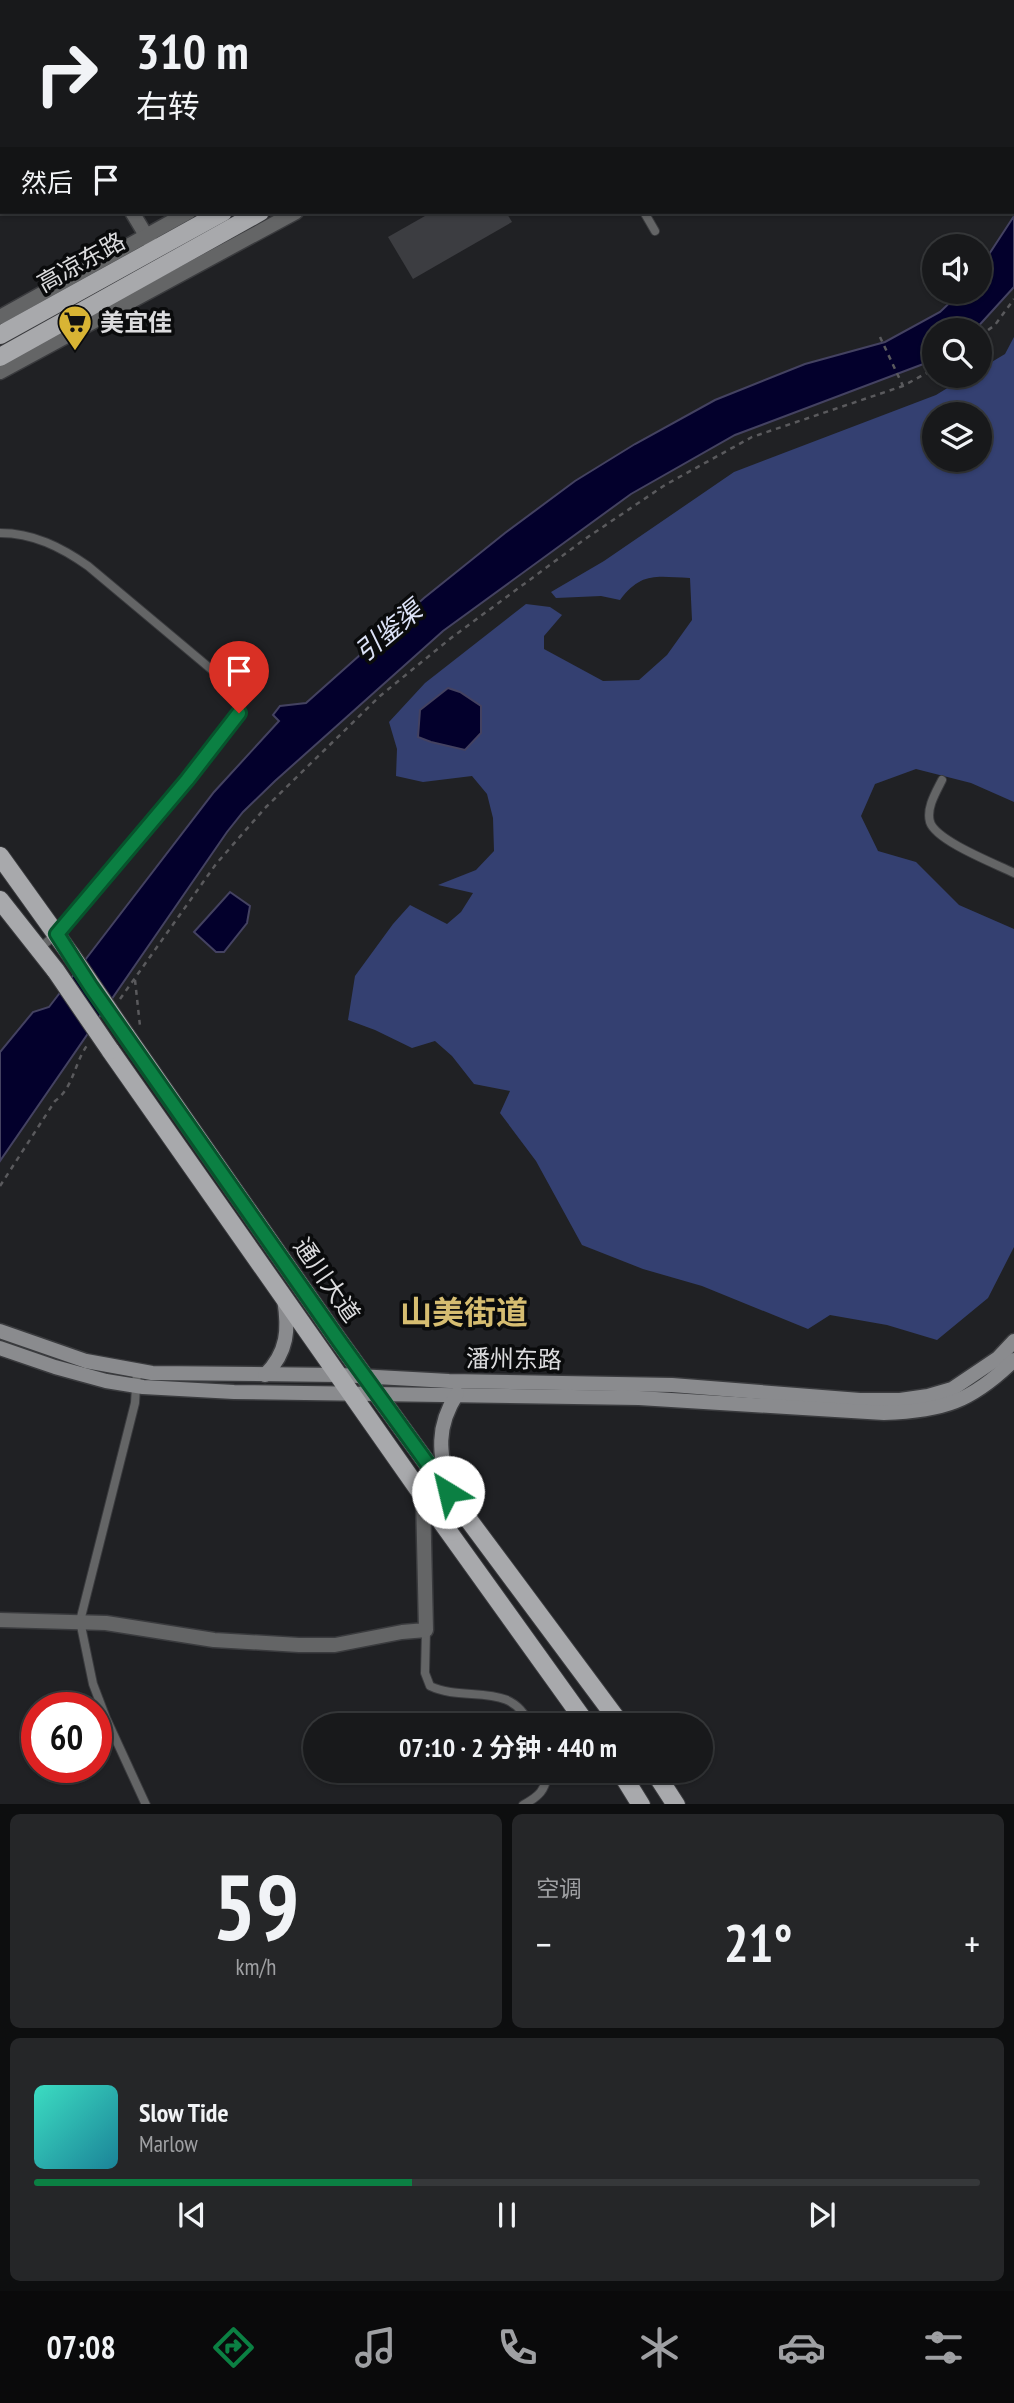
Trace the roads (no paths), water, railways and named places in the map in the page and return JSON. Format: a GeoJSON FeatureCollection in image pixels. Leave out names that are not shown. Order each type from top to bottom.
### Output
{"type":"FeatureCollection","features":[{"type":"Feature","properties":{"kind":"main road","name":"高凉东路"},"geometry":{"type":"LineString","coordinates":[[0,335],[150,243],[218,214]]}},
{"type":"Feature","properties":{"kind":"main road","name":"高凉东路"},"geometry":{"type":"LineString","coordinates":[[0,357],[86,317],[254,222]]}},
{"type":"Feature","properties":{"kind":"main road","name":"通川大道"},"geometry":{"type":"LineString","coordinates":[[0,856],[71,954],[133,1032],[377,1395],[612,1713]]}},
{"type":"Feature","properties":{"kind":"main road","name":"通川大道"},"geometry":{"type":"LineString","coordinates":[[0,900],[56,971],[423,1496],[579,1713]]}},
{"type":"Feature","properties":{"kind":"main road"},"geometry":{"type":"LineString","coordinates":[[265,1375],[274,1366],[287,1338],[288,1321],[284,1298]]}},
{"type":"Feature","properties":{"kind":"main road","name":"潘州东路"},"geometry":{"type":"LineString","coordinates":[[0,1331],[137,1379],[220,1391],[639,1398],[884,1413],[918,1412],[963,1399],[985,1386],[1014,1360]]}},
{"type":"Feature","properties":{"kind":"main road","name":"潘州东路"},"geometry":{"type":"LineString","coordinates":[[0,1348],[106,1381],[194,1375],[340,1375],[672,1385],[860,1400],[900,1400],[952,1389],[998,1358],[1014,1341]]}},
{"type":"Feature","properties":{"kind":"main road"},"geometry":{"type":"LineString","coordinates":[[448,1492],[440,1433],[448,1409],[457,1395]]}},
{"type":"Feature","properties":{"kind":"main road"},"geometry":{"type":"LineString","coordinates":[[453,1536],[471,1521]]}},
{"type":"Feature","properties":{"kind":"main road"},"geometry":{"type":"LineString","coordinates":[[628,1783],[641,1804]]}},
{"type":"Feature","properties":{"kind":"main road"},"geometry":{"type":"LineString","coordinates":[[662,1783],[676,1804]]}},
{"type":"Feature","properties":{"kind":"street"},"geometry":{"type":"LineString","coordinates":[[133,214],[150,243]]}},
{"type":"Feature","properties":{"kind":"street"},"geometry":{"type":"LineString","coordinates":[[0,317],[150,243],[186,214]]}},
{"type":"Feature","properties":{"kind":"street"},"geometry":{"type":"LineString","coordinates":[[254,222],[288,214]]}},
{"type":"Feature","properties":{"kind":"street"},"geometry":{"type":"LineString","coordinates":[[0,372],[86,317]]}},
{"type":"Feature","properties":{"kind":"street"},"geometry":{"type":"LineString","coordinates":[[0,1620],[106,1623],[214,1640],[335,1646],[401,1632],[426,1630],[423,1496]]}},
{"type":"Feature","properties":{"kind":"lane"},"geometry":{"type":"LineString","coordinates":[[645,214],[655,230]]}},
{"type":"Feature","properties":{"kind":"lane"},"geometry":{"type":"LineString","coordinates":[[0,533],[33,538],[64,549],[236,690],[242,703],[239,713],[187,780],[57,934],[38,949]]}},
{"type":"Feature","properties":{"kind":"lane"},"geometry":{"type":"LineString","coordinates":[[942,780],[930,810],[929,820],[932,827],[968,852],[1014,873]]}},
{"type":"Feature","properties":{"kind":"lane"},"geometry":{"type":"LineString","coordinates":[[137,1379],[135,1403],[80,1621],[93,1684],[146,1804]]}},
{"type":"Feature","properties":{"kind":"lane"},"geometry":{"type":"LineString","coordinates":[[426,1630],[425,1674],[430,1686],[443,1691],[500,1698],[513,1702],[525,1713]]}},
{"type":"Feature","properties":{"kind":"lane"},"geometry":{"type":"LineString","coordinates":[[523,1804],[541,1794],[545,1783]]}},
{"type":"Feature","properties":{"kind":"water"},"geometry":{"type":"Polygon","coordinates":[[[1014,216],[1014,287],[986,318],[929,318],[948,304],[992,304],[992,250],[1014,216]]]}},
{"type":"Feature","properties":{"kind":"water","name":"引鉴渠"},"geometry":{"type":"Polygon","coordinates":[[[922,322],[922,365],[735,435],[631,494],[443,631],[275,781],[227,832],[0,1161],[0,1052],[33,1012],[49,1007],[214,792],[279,721],[273,715],[280,706],[306,703],[424,598],[505,533],[575,481],[635,444],[715,400],[805,364],[885,342],[922,322]]]}},
{"type":"Feature","properties":{"kind":"water"},"geometry":{"type":"Polygon","coordinates":[[[448,688],[460,692],[481,706],[481,733],[465,750],[418,737],[420,710],[448,688]]]}},
{"type":"Feature","properties":{"kind":"water"},"geometry":{"type":"Polygon","coordinates":[[[230,892],[250,906],[247,923],[224,952],[216,952],[194,932],[230,892]]]}},
{"type":"Feature","properties":{"kind":"place","name":"美宜佳"},"geometry":{"type":"Point","coordinates":[75,352]}},
{"type":"Feature","properties":{"kind":"district","name":"山美街道"},"geometry":{"type":"Point","coordinates":[464,1312]}}]}
